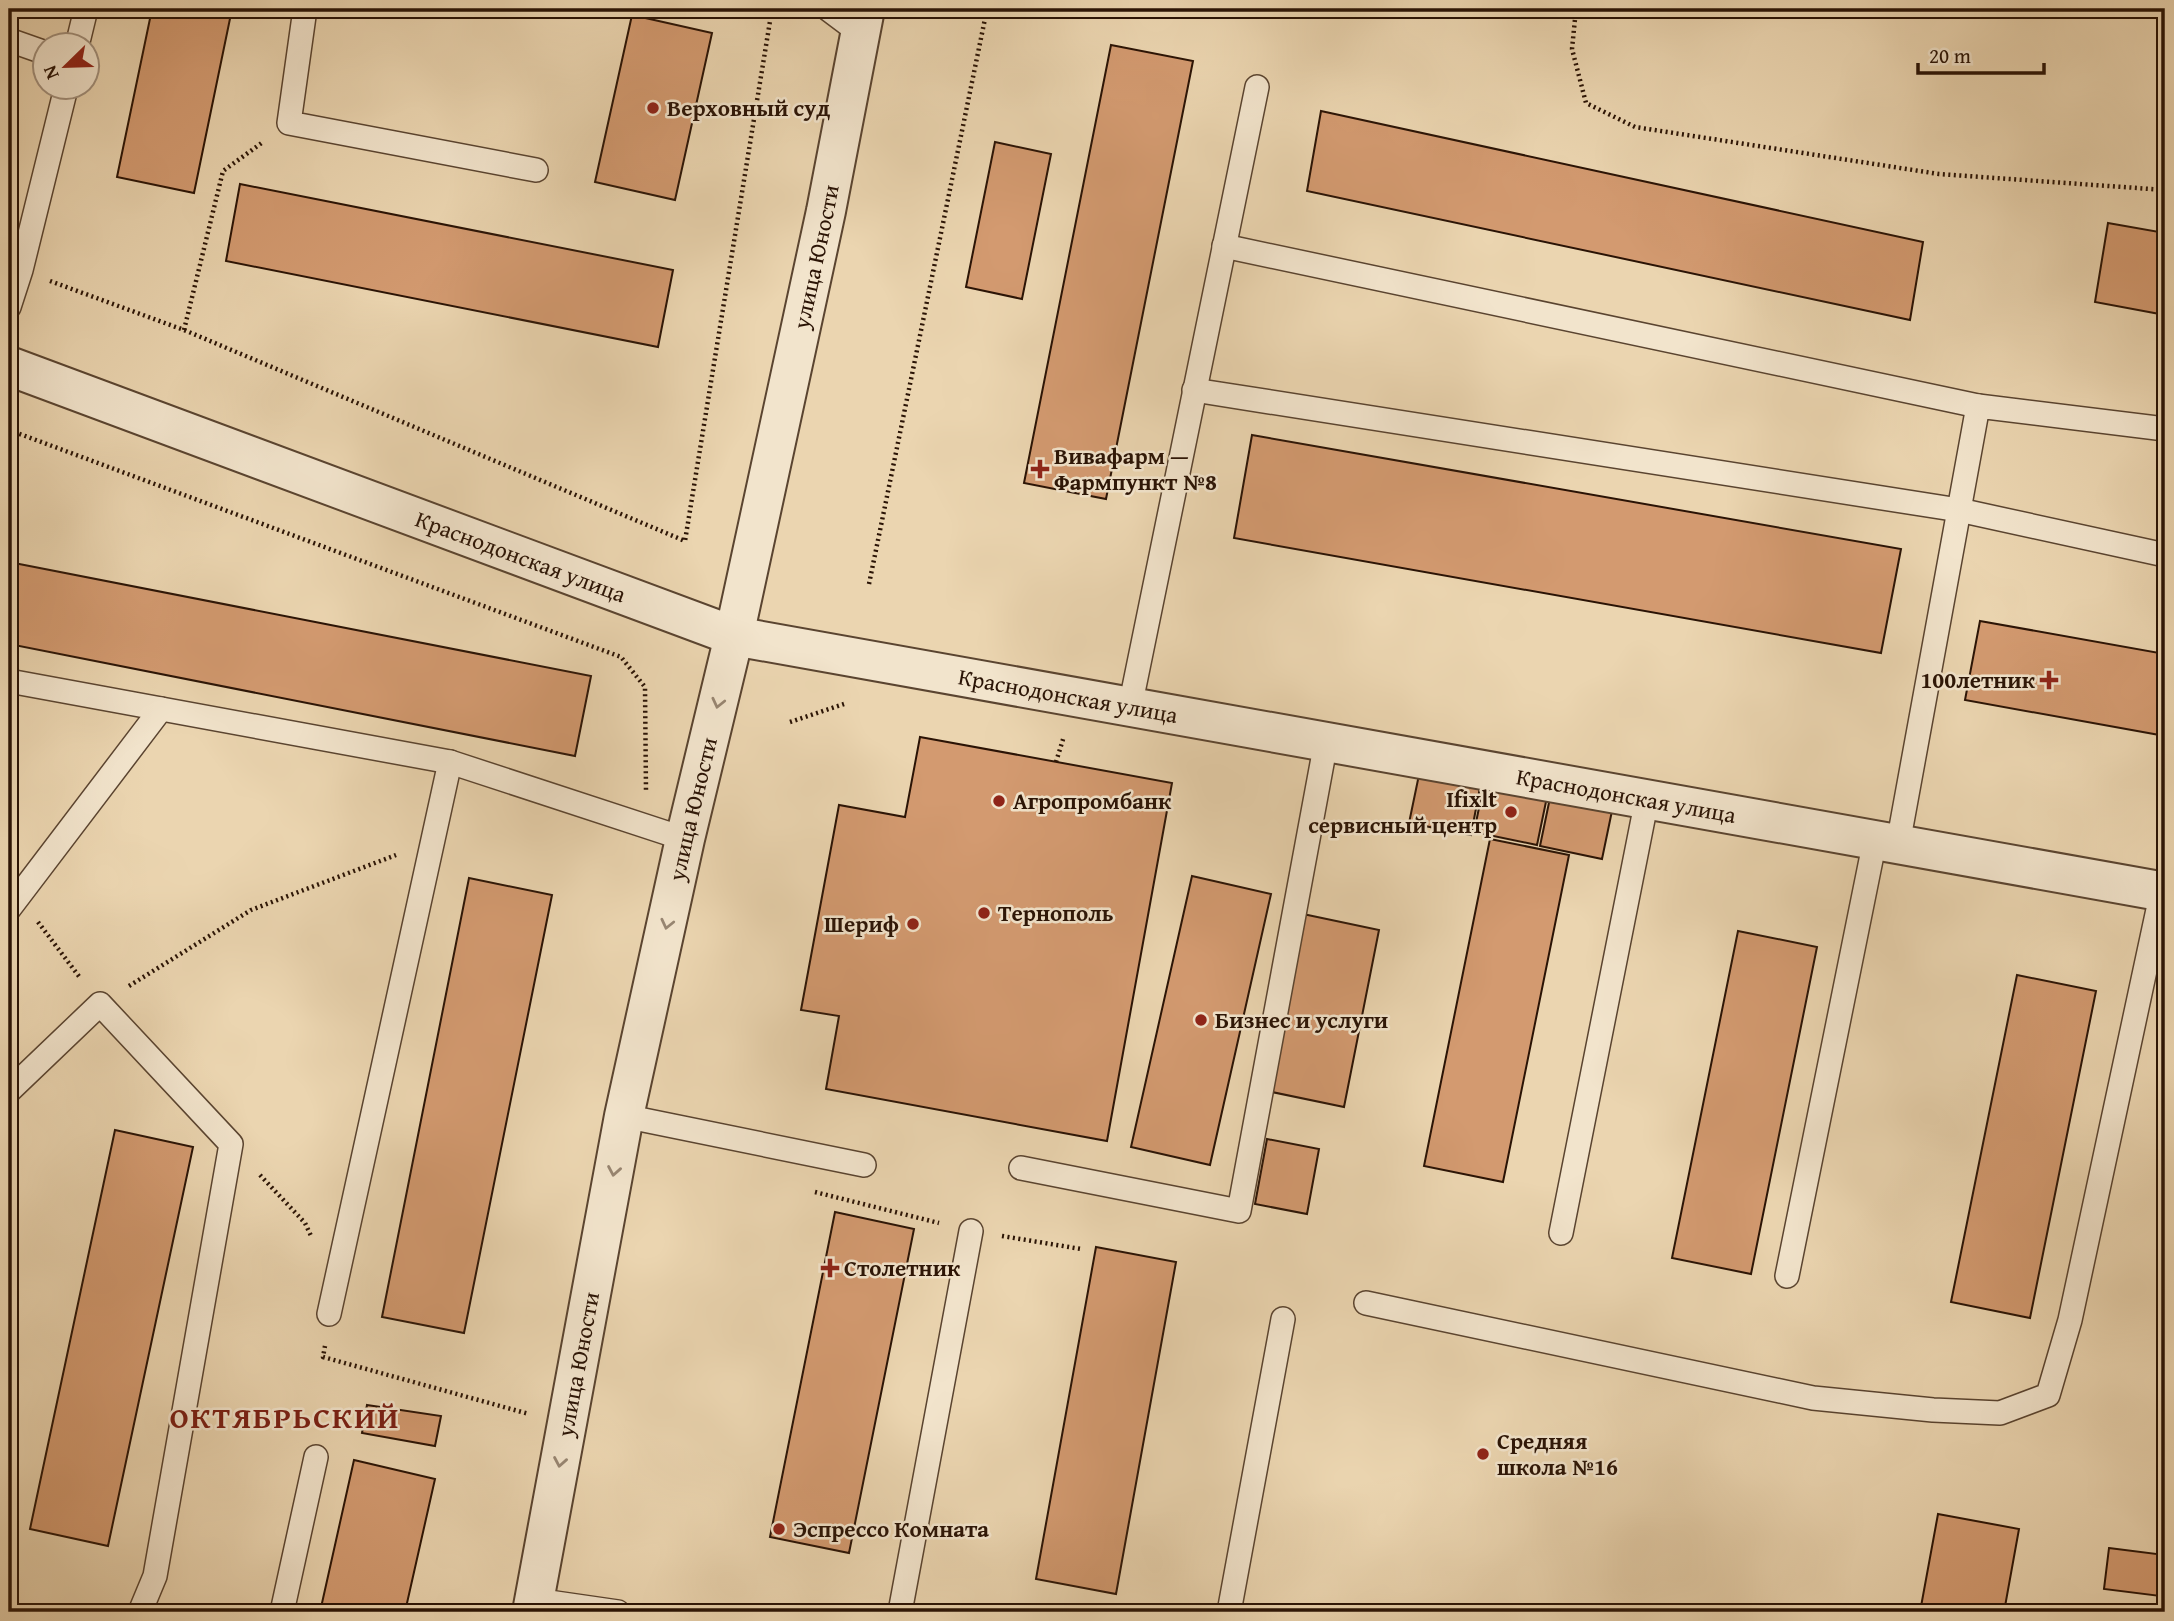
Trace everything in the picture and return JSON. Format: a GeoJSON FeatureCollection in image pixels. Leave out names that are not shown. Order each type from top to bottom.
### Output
{"type":"FeatureCollection","features":[{"type":"Feature","properties":{"kind":"street","name":"улица Юности"},"geometry":{"type":"LineString","coordinates":[[533,1606],[624,1116],[685,839],[734,636],[863,21]]}},
{"type":"Feature","properties":{"kind":"street","name":"Краснодонская улица"},"geometry":{"type":"LineString","coordinates":[[9,366],[734,636],[2164,892]]}},
{"type":"Feature","properties":{"kind":"lane"},"geometry":{"type":"LineString","coordinates":[[80,32],[86,9]]}},
{"type":"Feature","properties":{"kind":"lane"},"geometry":{"type":"LineString","coordinates":[[305,9],[289,123],[536,170]]}},
{"type":"Feature","properties":{"kind":"lane"},"geometry":{"type":"LineString","coordinates":[[828,9],[863,21]]}},
{"type":"Feature","properties":{"kind":"lane"},"geometry":{"type":"LineString","coordinates":[[9,40],[32,47]]}},
{"type":"Feature","properties":{"kind":"lane"},"geometry":{"type":"LineString","coordinates":[[1129,707],[1257,87]]}},
{"type":"Feature","properties":{"kind":"lane"},"geometry":{"type":"LineString","coordinates":[[9,307],[21,270],[63,102]]}},
{"type":"Feature","properties":{"kind":"lane"},"geometry":{"type":"LineString","coordinates":[[1224,246],[1978,406],[2165,429]]}},
{"type":"Feature","properties":{"kind":"lane"},"geometry":{"type":"LineString","coordinates":[[1194,390],[1959,510],[2165,555]]}},
{"type":"Feature","properties":{"kind":"lane"},"geometry":{"type":"LineString","coordinates":[[1787,1276],[1959,510],[1978,406]]}},
{"type":"Feature","properties":{"kind":"lane"},"geometry":{"type":"LineString","coordinates":[[9,681],[450,762],[685,839]]}},
{"type":"Feature","properties":{"kind":"lane"},"geometry":{"type":"LineString","coordinates":[[13,903],[161,709]]}},
{"type":"Feature","properties":{"kind":"lane"},"geometry":{"type":"LineString","coordinates":[[1021,1168],[1239,1211],[1326,742]]}},
{"type":"Feature","properties":{"kind":"lane"},"geometry":{"type":"LineString","coordinates":[[329,1314],[450,762]]}},
{"type":"Feature","properties":{"kind":"lane"},"geometry":{"type":"LineString","coordinates":[[1561,1233],[1647,799]]}},
{"type":"Feature","properties":{"kind":"lane"},"geometry":{"type":"LineString","coordinates":[[1366,1303],[1813,1398],[1933,1410],[2000,1413],[2048,1395],[2070,1320],[2164,892]]}},
{"type":"Feature","properties":{"kind":"lane"},"geometry":{"type":"LineString","coordinates":[[9,1091],[100,1004],[231,1144],[155,1576],[140,1612]]}},
{"type":"Feature","properties":{"kind":"lane"},"geometry":{"type":"LineString","coordinates":[[624,1116],[864,1165]]}},
{"type":"Feature","properties":{"kind":"lane"},"geometry":{"type":"LineString","coordinates":[[900,1612],[971,1231]]}},
{"type":"Feature","properties":{"kind":"lane"},"geometry":{"type":"LineString","coordinates":[[1229,1612],[1283,1320]]}},
{"type":"Feature","properties":{"kind":"lane"},"geometry":{"type":"LineString","coordinates":[[282,1612],[316,1457]]}},
{"type":"Feature","properties":{"kind":"lane"},"geometry":{"type":"LineString","coordinates":[[533,1606],[618,1612]]}},
{"type":"Feature","properties":{"kind":"path"},"geometry":{"type":"LineString","coordinates":[[21,270],[184,330],[685,541],[772,9]]}},
{"type":"Feature","properties":{"kind":"path"},"geometry":{"type":"LineString","coordinates":[[869,584],[987,9]]}},
{"type":"Feature","properties":{"kind":"path"},"geometry":{"type":"LineString","coordinates":[[1576,9],[1572,49],[1587,103],[1635,127],[1939,174],[2165,190]]}},
{"type":"Feature","properties":{"kind":"path"},"geometry":{"type":"LineString","coordinates":[[184,330],[223,172],[289,123]]}},
{"type":"Feature","properties":{"kind":"path"},"geometry":{"type":"LineString","coordinates":[[9,430],[621,657],[645,687],[646,826]]}},
{"type":"Feature","properties":{"kind":"path"},"geometry":{"type":"LineString","coordinates":[[790,722],[844,704]]}},
{"type":"Feature","properties":{"kind":"path"},"geometry":{"type":"LineString","coordinates":[[13,903],[100,1004],[251,910],[433,841]]}},
{"type":"Feature","properties":{"kind":"path"},"geometry":{"type":"LineString","coordinates":[[231,1144],[305,1223],[314,1244]]}},
{"type":"Feature","properties":{"kind":"path"},"geometry":{"type":"LineString","coordinates":[[805,1190],[971,1231],[1081,1249]]}},
{"type":"Feature","properties":{"kind":"path"},"geometry":{"type":"LineString","coordinates":[[329,1314],[323,1357],[567,1425]]}},
{"type":"Feature","properties":{"kind":"building"},"geometry":{"type":"Polygon","coordinates":[[[152,9],[232,9],[194,193],[117,177],[152,9]]]}},
{"type":"Feature","properties":{"kind":"building","name":"Верховный суд"},"geometry":{"type":"Polygon","coordinates":[[[632,15],[712,33],[675,200],[595,182],[632,15]]]}},
{"type":"Feature","properties":{"kind":"building"},"geometry":{"type":"Polygon","coordinates":[[[1111,45],[1193,61],[1106,499],[1024,483],[1111,45]]]}},
{"type":"Feature","properties":{"kind":"building"},"geometry":{"type":"Polygon","coordinates":[[[1321,111],[1923,242],[1910,320],[1307,191],[1321,111]]]}},
{"type":"Feature","properties":{"kind":"building"},"geometry":{"type":"Polygon","coordinates":[[[995,142],[1051,154],[1022,299],[966,287],[995,142]]]}},
{"type":"Feature","properties":{"kind":"building"},"geometry":{"type":"Polygon","coordinates":[[[240,184],[673,270],[658,347],[226,261],[240,184]]]}},
{"type":"Feature","properties":{"kind":"building"},"geometry":{"type":"Polygon","coordinates":[[[2108,223],[2165,233],[2165,315],[2095,302],[2108,223]]]}},
{"type":"Feature","properties":{"kind":"building"},"geometry":{"type":"Polygon","coordinates":[[[1252,435],[1901,549],[1881,653],[1234,538],[1252,435]]]}},
{"type":"Feature","properties":{"kind":"building"},"geometry":{"type":"Polygon","coordinates":[[[9,562],[591,676],[575,756],[9,644],[9,562]]]}},
{"type":"Feature","properties":{"kind":"building"},"geometry":{"type":"Polygon","coordinates":[[[1980,621],[2165,654],[2165,736],[1965,700],[1980,621]]]}},
{"type":"Feature","properties":{"kind":"building","name":"Тернополь"},"geometry":{"type":"Polygon","coordinates":[[[920,737],[1172,783],[1107,1141],[826,1089],[839,1016],[801,1010],[839,805],[905,817],[920,737]]]}},
{"type":"Feature","properties":{"kind":"building"},"geometry":{"type":"Polygon","coordinates":[[[1420,770],[1481,782],[1471,835],[1409,823],[1420,770]]]}},
{"type":"Feature","properties":{"kind":"building","name":"Ifixlt сервисный центр"},"geometry":{"type":"Polygon","coordinates":[[[1485,779],[1548,792],[1537,845],[1474,832],[1485,779]]]}},
{"type":"Feature","properties":{"kind":"building"},"geometry":{"type":"Polygon","coordinates":[[[1551,793],[1613,806],[1602,859],[1540,846],[1551,793]]]}},
{"type":"Feature","properties":{"kind":"building"},"geometry":{"type":"Polygon","coordinates":[[[1490,839],[1569,855],[1503,1182],[1424,1166],[1490,839]]]}},
{"type":"Feature","properties":{"kind":"building","name":"Бизнес и услуги"},"geometry":{"type":"Polygon","coordinates":[[[1192,876],[1271,894],[1210,1165],[1131,1147],[1192,876]]]}},
{"type":"Feature","properties":{"kind":"building"},"geometry":{"type":"Polygon","coordinates":[[[469,878],[552,895],[464,1333],[382,1317],[469,878]]]}},
{"type":"Feature","properties":{"kind":"building"},"geometry":{"type":"Polygon","coordinates":[[[1303,914],[1379,930],[1344,1107],[1267,1091],[1303,914]]]}},
{"type":"Feature","properties":{"kind":"building"},"geometry":{"type":"Polygon","coordinates":[[[1738,931],[1817,947],[1751,1274],[1672,1258],[1738,931]]]}},
{"type":"Feature","properties":{"kind":"building"},"geometry":{"type":"Polygon","coordinates":[[[2017,975],[2096,991],[2030,1318],[1951,1302],[2017,975]]]}},
{"type":"Feature","properties":{"kind":"building"},"geometry":{"type":"Polygon","coordinates":[[[115,1130],[193,1147],[108,1546],[30,1529],[115,1130]]]}},
{"type":"Feature","properties":{"kind":"building"},"geometry":{"type":"Polygon","coordinates":[[[1267,1139],[1319,1149],[1307,1214],[1255,1204],[1267,1139]]]}},
{"type":"Feature","properties":{"kind":"building"},"geometry":{"type":"Polygon","coordinates":[[[835,1212],[914,1229],[849,1553],[770,1537],[835,1212]]]}},
{"type":"Feature","properties":{"kind":"building"},"geometry":{"type":"Polygon","coordinates":[[[1096,1247],[1176,1262],[1116,1594],[1036,1579],[1096,1247]]]}},
{"type":"Feature","properties":{"kind":"building"},"geometry":{"type":"Polygon","coordinates":[[[367,1405],[441,1416],[435,1446],[362,1433],[367,1405]]]}},
{"type":"Feature","properties":{"kind":"building"},"geometry":{"type":"Polygon","coordinates":[[[354,1460],[435,1479],[405,1612],[320,1612],[354,1460]]]}},
{"type":"Feature","properties":{"kind":"building"},"geometry":{"type":"Polygon","coordinates":[[[1938,1514],[2019,1529],[2004,1612],[1920,1612],[1938,1514]]]}},
{"type":"Feature","properties":{"kind":"building"},"geometry":{"type":"Polygon","coordinates":[[[2109,1548],[2165,1555],[2160,1596],[2104,1589],[2109,1548]]]}},
{"type":"Feature","properties":{"kind":"place","name":"Верховный суд"},"geometry":{"type":"Point","coordinates":[653,108]}},
{"type":"Feature","properties":{"kind":"place","name":"Вивафарм — Фармпункт №8"},"geometry":{"type":"Point","coordinates":[1040,469]}},
{"type":"Feature","properties":{"kind":"place","name":"100летник"},"geometry":{"type":"Point","coordinates":[2049,680]}},
{"type":"Feature","properties":{"kind":"place","name":"Агропромбанк"},"geometry":{"type":"Point","coordinates":[999,801]}},
{"type":"Feature","properties":{"kind":"place","name":"Ifixlt сервисный центр"},"geometry":{"type":"Point","coordinates":[1511,812]}},
{"type":"Feature","properties":{"kind":"place","name":"Тернополь"},"geometry":{"type":"Point","coordinates":[984,913]}},
{"type":"Feature","properties":{"kind":"place","name":"Шериф"},"geometry":{"type":"Point","coordinates":[913,924]}},
{"type":"Feature","properties":{"kind":"place","name":"Бизнес и услуги"},"geometry":{"type":"Point","coordinates":[1201,1020]}},
{"type":"Feature","properties":{"kind":"place","name":"Столетник"},"geometry":{"type":"Point","coordinates":[830,1268]}},
{"type":"Feature","properties":{"kind":"place","name":"Средняя школа №16"},"geometry":{"type":"Point","coordinates":[1483,1454]}},
{"type":"Feature","properties":{"kind":"place","name":"Эспрессо Комната"},"geometry":{"type":"Point","coordinates":[779,1529]}},
{"type":"Feature","properties":{"kind":"district","name":"ОКТЯБРЬСКИЙ"},"geometry":{"type":"Point","coordinates":[285,1418]}}]}
